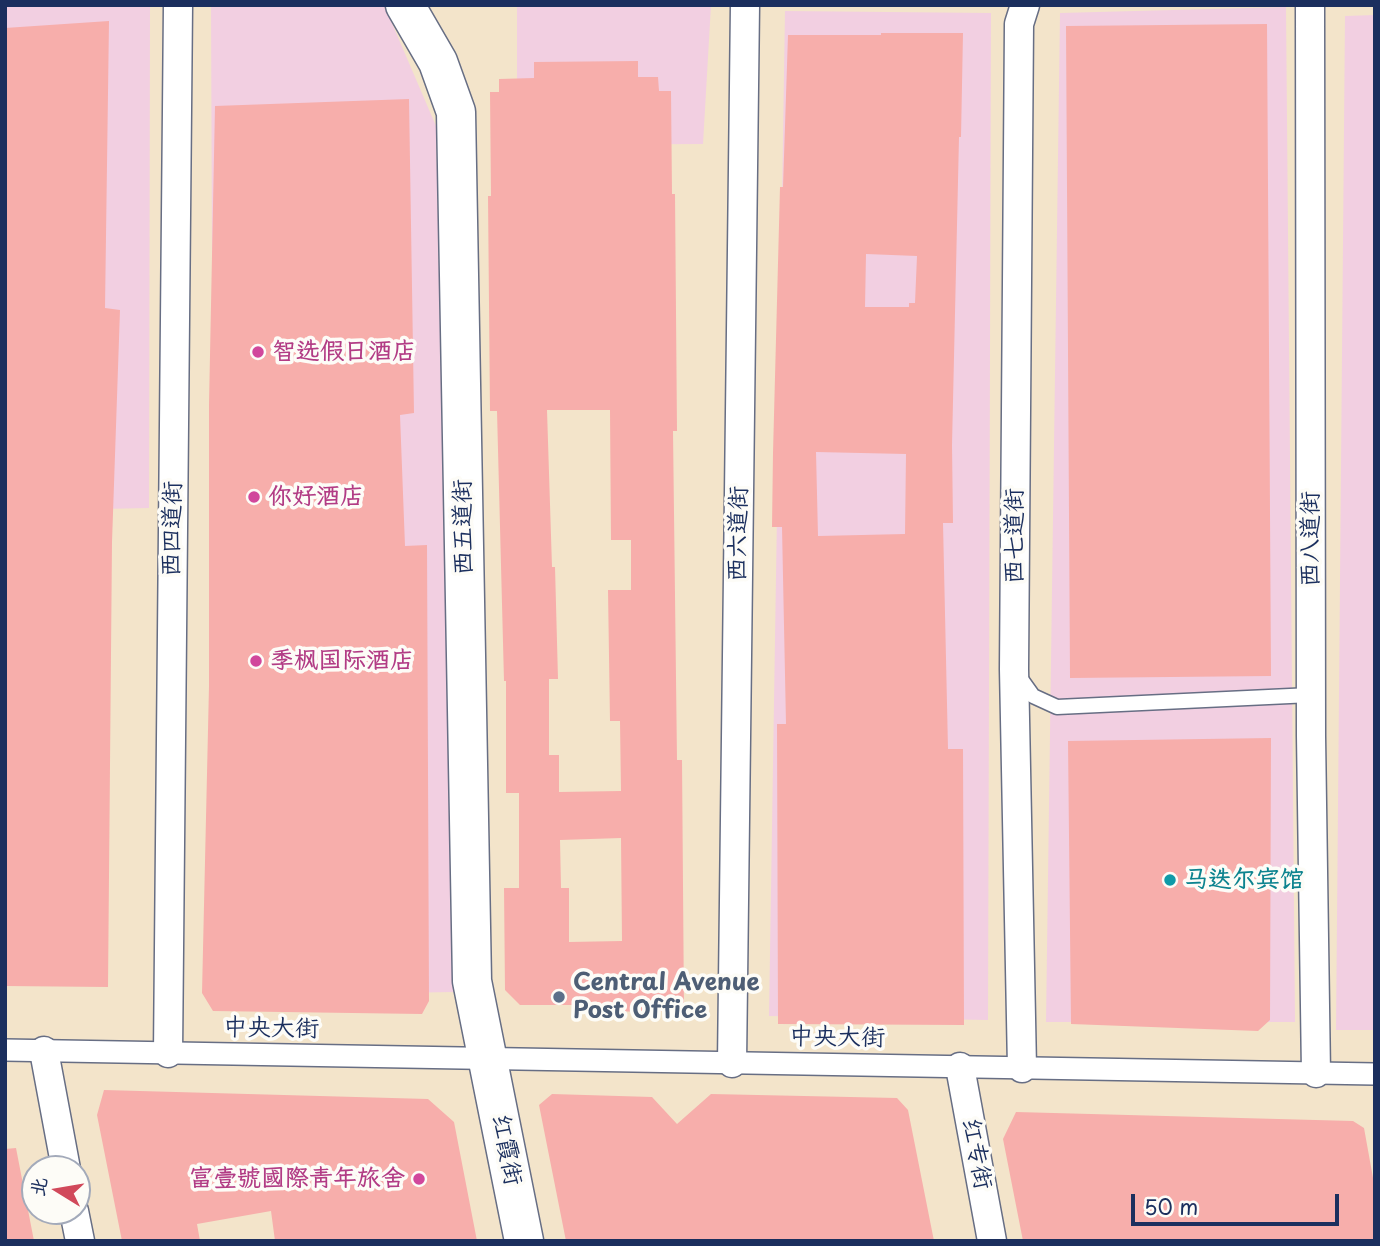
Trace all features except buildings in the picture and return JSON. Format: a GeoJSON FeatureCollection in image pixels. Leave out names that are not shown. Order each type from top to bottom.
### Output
{"type":"FeatureCollection","features":[{"type":"Feature","properties":{"kind":"main road","name":"西五道街"},"geometry":{"type":"LineString","coordinates":[[405,5],[438,62],[456,111],[472,981],[488,1059]]}},
{"type":"Feature","properties":{"kind":"main road","name":"红霞街"},"geometry":{"type":"LineString","coordinates":[[488,1059],[524,1241]]}},
{"type":"Feature","properties":{"kind":"street","name":"西四道街"},"geometry":{"type":"LineString","coordinates":[[168,1053],[178,5]]}},
{"type":"Feature","properties":{"kind":"street","name":"西六道街"},"geometry":{"type":"LineString","coordinates":[[732,1063],[745,5]]}},
{"type":"Feature","properties":{"kind":"street","name":"西七道街"},"geometry":{"type":"LineString","coordinates":[[1022,1068],[1014,669],[1019,24],[1025,5]]}},
{"type":"Feature","properties":{"kind":"street","name":"西八道街"},"geometry":{"type":"LineString","coordinates":[[1310,5],[1311,695],[1316,1073]]}},
{"type":"Feature","properties":{"kind":"street","name":"中央大街"},"geometry":{"type":"LineString","coordinates":[[5,1050],[1375,1074]]}},
{"type":"Feature","properties":{"kind":"street"},"geometry":{"type":"LineString","coordinates":[[44,1051],[63,1155]]}},
{"type":"Feature","properties":{"kind":"street","name":"红专街"},"geometry":{"type":"LineString","coordinates":[[960,1067],[992,1241]]}},
{"type":"Feature","properties":{"kind":"lane"},"geometry":{"type":"LineString","coordinates":[[1014,669],[1033,696],[1057,707],[1311,695]]}},
{"type":"Feature","properties":{"kind":"shaded area"},"geometry":{"type":"Polygon","coordinates":[[[150,5],[149,508],[5,511],[5,7],[150,5]]]}},
{"type":"Feature","properties":{"kind":"shaded area"},"geometry":{"type":"Polygon","coordinates":[[[517,5],[711,5],[703,144],[517,145],[517,5]]]}},
{"type":"Feature","properties":{"kind":"shaded area"},"geometry":{"type":"Polygon","coordinates":[[[211,6],[385,7],[436,126],[454,992],[215,996],[211,6]]]}},
{"type":"Feature","properties":{"kind":"shaded area"},"geometry":{"type":"Polygon","coordinates":[[[1286,7],[1295,1022],[1046,1022],[1060,13],[1286,7]]]}},
{"type":"Feature","properties":{"kind":"shaded area"},"geometry":{"type":"Polygon","coordinates":[[[785,11],[991,13],[988,1020],[769,1016],[785,11]]]}},
{"type":"Feature","properties":{"kind":"shaded area"},"geometry":{"type":"Polygon","coordinates":[[[1375,15],[1375,1030],[1336,1030],[1345,16],[1375,15]]]}},
{"type":"Feature","properties":{"kind":"place","name":"智选假日酒店"},"geometry":{"type":"Point","coordinates":[258,352]}},
{"type":"Feature","properties":{"kind":"place","name":"你好酒店"},"geometry":{"type":"Point","coordinates":[254,497]}},
{"type":"Feature","properties":{"kind":"place","name":"季枫国际酒店"},"geometry":{"type":"Point","coordinates":[256,661]}},
{"type":"Feature","properties":{"kind":"place","name":"马迭尔宾馆"},"geometry":{"type":"Point","coordinates":[1170,880]}},
{"type":"Feature","properties":{"kind":"place","name":"Central Avenue Post Office"},"geometry":{"type":"Point","coordinates":[559,997]}},
{"type":"Feature","properties":{"kind":"place","name":"富壹號國際青年旅舍"},"geometry":{"type":"Point","coordinates":[419,1179]}}]}
